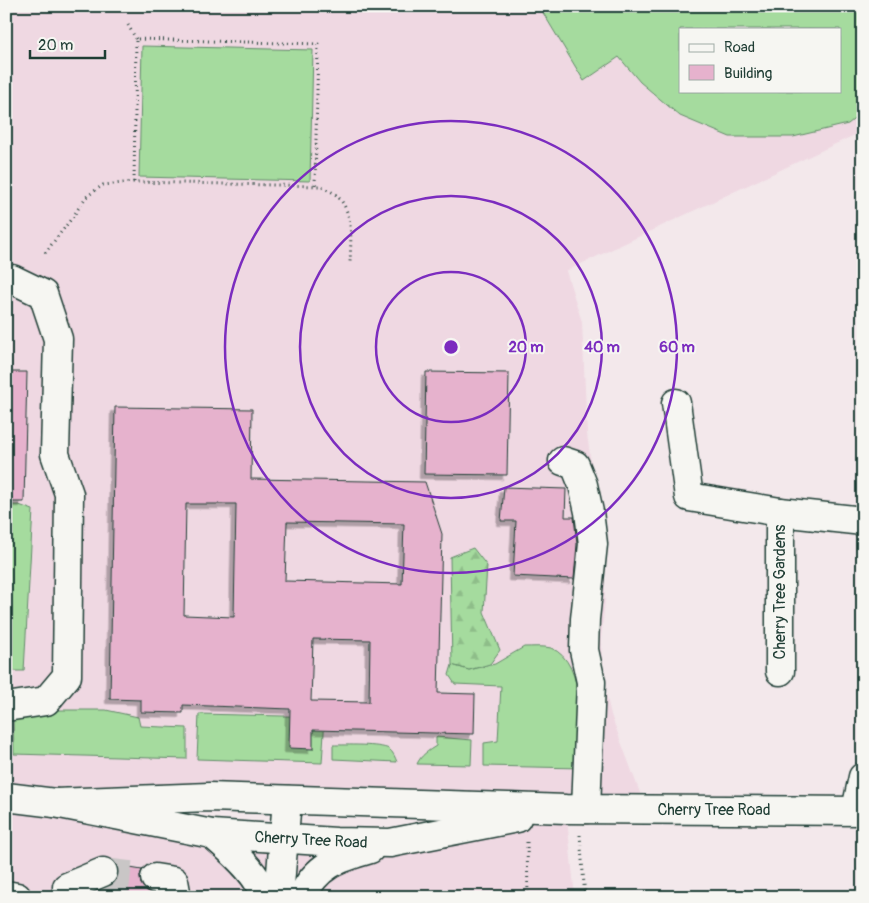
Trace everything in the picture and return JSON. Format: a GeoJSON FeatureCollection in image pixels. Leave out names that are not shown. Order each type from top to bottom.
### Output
{"type":"FeatureCollection","features":[{"type":"Feature","properties":{"kind":"street"},"geometry":{"type":"LineString","coordinates":[[6,279],[12,279],[43,294],[58,339],[55,454],[69,494],[68,676],[46,701],[6,707]]}},
{"type":"Feature","properties":{"kind":"street","name":"Cherry Tree Gardens"},"geometry":{"type":"LineString","coordinates":[[676,402],[689,497],[780,512],[863,520]]}},
{"type":"Feature","properties":{"kind":"street"},"geometry":{"type":"LineString","coordinates":[[563,460],[575,465],[583,485],[593,544],[584,619],[584,650],[591,682],[576,809]]}},
{"type":"Feature","properties":{"kind":"street","name":"Cherry Tree Gardens"},"geometry":{"type":"LineString","coordinates":[[780,512],[780,672]]}},
{"type":"Feature","properties":{"kind":"street"},"geometry":{"type":"LineString","coordinates":[[859,811],[863,777]]}},
{"type":"Feature","properties":{"kind":"street","name":"Cherry Tree Road"},"geometry":{"type":"LineString","coordinates":[[6,797],[55,803],[212,834],[291,840],[390,844],[526,816],[576,809]]}},
{"type":"Feature","properties":{"kind":"street","name":"Cherry Tree Road"},"geometry":{"type":"LineString","coordinates":[[55,803],[209,798],[576,809],[859,811]]}},
{"type":"Feature","properties":{"kind":"street"},"geometry":{"type":"LineString","coordinates":[[279,897],[291,840],[295,801]]}},
{"type":"Feature","properties":{"kind":"street"},"geometry":{"type":"LineString","coordinates":[[212,834],[240,859],[256,880],[264,897]]}},
{"type":"Feature","properties":{"kind":"street"},"geometry":{"type":"LineString","coordinates":[[291,840],[293,897]]}},
{"type":"Feature","properties":{"kind":"street"},"geometry":{"type":"LineString","coordinates":[[302,897],[311,881],[327,865],[341,858],[390,844]]}},
{"type":"Feature","properties":{"kind":"street"},"geometry":{"type":"LineString","coordinates":[[155,878],[174,881],[177,897]]}},
{"type":"Feature","properties":{"kind":"street"},"geometry":{"type":"LineString","coordinates":[[6,894],[17,897]]}},
{"type":"Feature","properties":{"kind":"path"},"geometry":{"type":"LineString","coordinates":[[128,25],[136,39],[134,182]]}},
{"type":"Feature","properties":{"kind":"path"},"geometry":{"type":"LineString","coordinates":[[136,39],[318,44],[314,186]]}},
{"type":"Feature","properties":{"kind":"path"},"geometry":{"type":"LineString","coordinates":[[45,253],[86,197],[103,185],[134,182],[320,186],[335,194],[347,211],[351,234],[350,262]]}},
{"type":"Feature","properties":{"kind":"path"},"geometry":{"type":"LineString","coordinates":[[576,809],[586,897]]}},
{"type":"Feature","properties":{"kind":"path"},"geometry":{"type":"LineString","coordinates":[[526,816],[528,897]]}},
{"type":"Feature","properties":{"kind":"shaded area"},"geometry":{"type":"Polygon","coordinates":[[[6,6],[863,6],[863,131],[566,271],[582,322],[587,434],[605,560],[605,600],[601,640],[603,680],[611,715],[646,809],[566,809],[575,897],[6,897],[6,6]],[[59,802],[299,840],[562,809],[59,802]]]}},
{"type":"Feature","properties":{"kind":"green space"},"geometry":{"type":"Polygon","coordinates":[[[539,6],[863,6],[863,112],[848,124],[793,137],[730,137],[680,116],[640,82],[619,57],[584,81],[539,6]]]}},
{"type":"Feature","properties":{"kind":"green space"},"geometry":{"type":"Polygon","coordinates":[[[142,46],[313,50],[310,181],[139,177],[142,46]]]}},
{"type":"Feature","properties":{"kind":"green space"},"geometry":{"type":"Polygon","coordinates":[[[6,505],[19,505],[33,510],[24,671],[6,671],[6,505]]]}},
{"type":"Feature","properties":{"kind":"green space"},"geometry":{"type":"Polygon","coordinates":[[[473,548],[487,566],[484,612],[500,650],[490,664],[469,670],[452,665],[450,557],[473,548]]]}},
{"type":"Feature","properties":{"kind":"green space"},"geometry":{"type":"Polygon","coordinates":[[[524,647],[551,648],[563,656],[571,668],[576,684],[581,720],[581,768],[484,766],[484,743],[498,741],[501,686],[455,684],[449,675],[452,665],[469,670],[495,664],[524,647]]]}},
{"type":"Feature","properties":{"kind":"green space"},"geometry":{"type":"Polygon","coordinates":[[[55,710],[106,710],[138,717],[140,726],[187,728],[187,759],[14,754],[13,716],[55,710]]]}},
{"type":"Feature","properties":{"kind":"green space"},"geometry":{"type":"Polygon","coordinates":[[[199,714],[325,717],[322,763],[197,759],[199,714]]]}},
{"type":"Feature","properties":{"kind":"green space"},"geometry":{"type":"Polygon","coordinates":[[[436,737],[472,740],[471,765],[417,764],[423,756],[436,746],[436,737]]]}},
{"type":"Feature","properties":{"kind":"green space"},"geometry":{"type":"Polygon","coordinates":[[[333,745],[384,747],[392,752],[397,762],[333,759],[333,745]]]}},
{"type":"Feature","properties":{"kind":"building"},"geometry":{"type":"Polygon","coordinates":[[[6,372],[27,372],[24,502],[6,502],[6,372]]]}},
{"type":"Feature","properties":{"kind":"building"},"geometry":{"type":"Polygon","coordinates":[[[426,372],[509,373],[507,475],[424,474],[426,372]]]}},
{"type":"Feature","properties":{"kind":"building"},"geometry":{"type":"Polygon","coordinates":[[[115,407],[252,409],[251,479],[425,482],[442,534],[438,693],[475,694],[474,734],[313,730],[313,749],[289,748],[290,709],[183,705],[183,713],[141,712],[141,700],[110,699],[115,407]],[[186,504],[184,615],[234,617],[236,504],[186,504]],[[287,522],[285,581],[402,584],[404,524],[287,522]],[[313,639],[311,701],[369,702],[370,640],[313,639]]]}},
{"type":"Feature","properties":{"kind":"building"},"geometry":{"type":"Polygon","coordinates":[[[504,487],[566,489],[565,517],[574,517],[577,544],[574,579],[513,576],[516,521],[501,521],[504,487]]]}},
{"type":"Feature","properties":{"kind":"building"},"geometry":{"type":"Polygon","coordinates":[[[118,866],[142,870],[140,876],[141,884],[153,894],[153,897],[99,897],[100,890],[116,881],[118,866]]]}},
{"type":"Feature","properties":{"kind":"tunnel"},"geometry":{"type":"LineString","coordinates":[[103,872],[155,878]]}},
{"type":"Feature","properties":{"kind":"tunnel"},"geometry":{"type":"LineString","coordinates":[[100,892],[141,897]]}}]}
